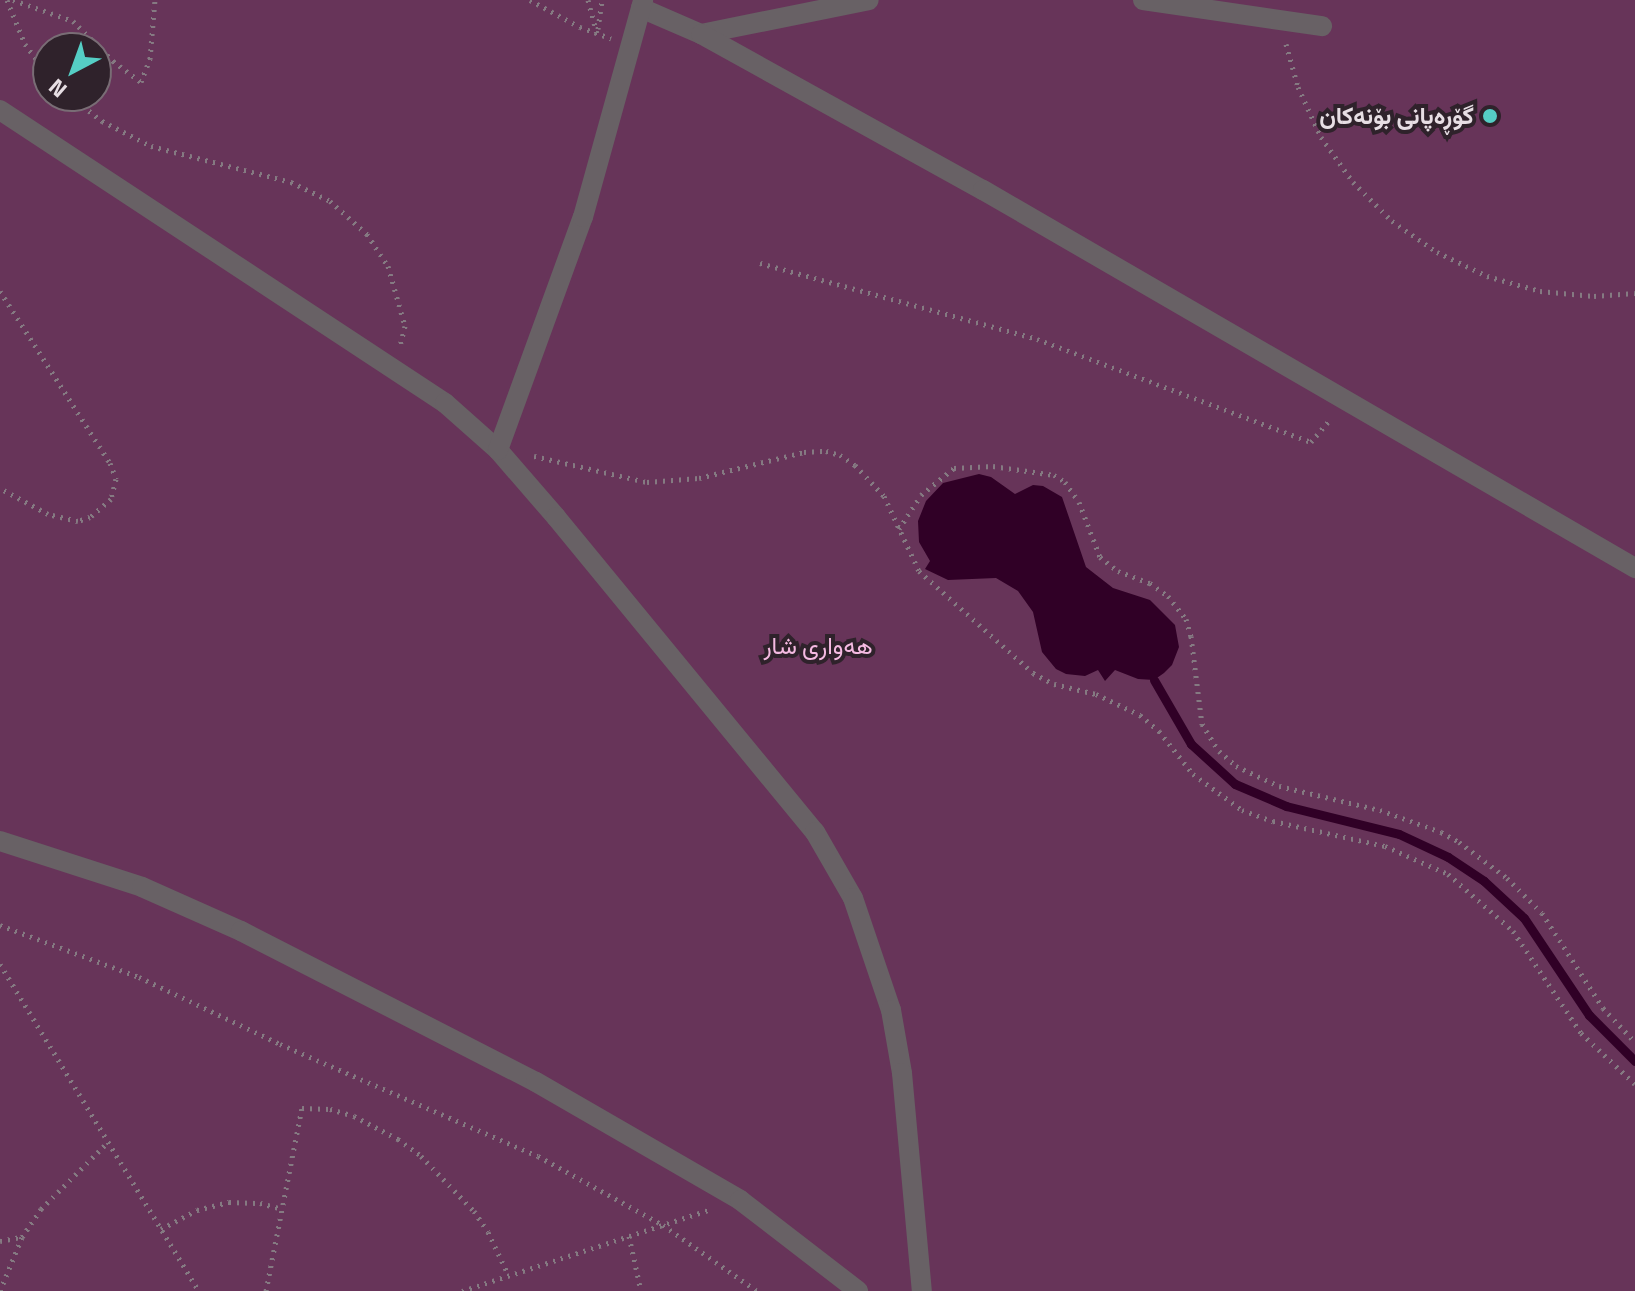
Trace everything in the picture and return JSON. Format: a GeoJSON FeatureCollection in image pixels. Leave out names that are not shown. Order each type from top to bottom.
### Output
{"type":"FeatureCollection","features":[{"type":"Feature","properties":{"kind":"street"},"geometry":{"type":"LineString","coordinates":[[701,34],[869,0]]}},
{"type":"Feature","properties":{"kind":"street"},"geometry":{"type":"LineString","coordinates":[[1143,0],[1322,26]]}},
{"type":"Feature","properties":{"kind":"street"},"geometry":{"type":"LineString","coordinates":[[498,450],[583,217],[642,4],[983,190],[1635,568]]}},
{"type":"Feature","properties":{"kind":"street"},"geometry":{"type":"LineString","coordinates":[[0,110],[445,403],[498,450],[673,656],[815,832],[853,898],[874,954],[894,1026],[902,1073],[922,1291]]}},
{"type":"Feature","properties":{"kind":"street"},"geometry":{"type":"LineString","coordinates":[[0,841],[142,887],[241,931],[536,1082],[740,1200],[858,1291]]}},
{"type":"Feature","properties":{"kind":"path"},"geometry":{"type":"LineString","coordinates":[[7,0],[32,53]]}},
{"type":"Feature","properties":{"kind":"path"},"geometry":{"type":"LineString","coordinates":[[13,0],[73,21],[113,61],[141,82],[150,59],[155,0]]}},
{"type":"Feature","properties":{"kind":"path"},"geometry":{"type":"LineString","coordinates":[[530,0],[597,34],[631,44]]}},
{"type":"Feature","properties":{"kind":"path"},"geometry":{"type":"LineString","coordinates":[[588,0],[597,34]]}},
{"type":"Feature","properties":{"kind":"path"},"geometry":{"type":"LineString","coordinates":[[597,34],[602,0]]}},
{"type":"Feature","properties":{"kind":"path"},"geometry":{"type":"LineString","coordinates":[[1282,19],[1298,87],[1321,137],[1353,182],[1392,221],[1437,252],[1487,276],[1540,291],[1594,296],[1635,293]]}},
{"type":"Feature","properties":{"kind":"path"},"geometry":{"type":"LineString","coordinates":[[92,112],[124,135],[182,156],[301,185],[330,201],[349,217],[377,246],[402,308],[404,336],[388,364]]}},
{"type":"Feature","properties":{"kind":"path"},"geometry":{"type":"LineString","coordinates":[[760,263],[1037,339],[1311,442],[1345,399]]}},
{"type":"Feature","properties":{"kind":"path"},"geometry":{"type":"LineString","coordinates":[[0,291],[110,463],[116,479],[111,499],[90,517],[78,521],[48,514],[0,488]]}},
{"type":"Feature","properties":{"kind":"path"},"geometry":{"type":"LineString","coordinates":[[498,450],[558,460],[619,478],[647,482],[699,478],[780,456],[826,451],[855,465],[872,481],[894,513],[919,571],[1013,657],[1054,684],[1096,694],[1140,715],[1159,731],[1193,774],[1242,810],[1273,821],[1385,846],[1448,874],[1513,931],[1581,1033],[1635,1084]]}},
{"type":"Feature","properties":{"kind":"path"},"geometry":{"type":"LineString","coordinates":[[899,529],[921,495],[954,468],[993,466],[1054,475],[1065,482],[1079,502],[1100,557],[1118,571],[1150,583],[1178,607],[1186,619],[1202,724],[1219,751],[1236,766],[1279,786],[1380,810],[1441,832],[1459,842],[1507,878],[1542,913],[1603,1008],[1635,1042]]}},
{"type":"Feature","properties":{"kind":"path"},"geometry":{"type":"LineString","coordinates":[[0,925],[139,977],[280,1044],[538,1156],[663,1225],[757,1291]]}},
{"type":"Feature","properties":{"kind":"path"},"geometry":{"type":"LineString","coordinates":[[0,964],[199,1291]]}},
{"type":"Feature","properties":{"kind":"path"},"geometry":{"type":"LineString","coordinates":[[266,1291],[302,1108],[330,1109],[354,1116],[398,1139],[459,1193],[488,1232],[508,1274]]}},
{"type":"Feature","properties":{"kind":"path"},"geometry":{"type":"LineString","coordinates":[[0,1291],[22,1237],[57,1189],[107,1143]]}},
{"type":"Feature","properties":{"kind":"path"},"geometry":{"type":"LineString","coordinates":[[462,1291],[740,1200]]}},
{"type":"Feature","properties":{"kind":"path"},"geometry":{"type":"LineString","coordinates":[[161,1229],[197,1210],[229,1202],[260,1203],[282,1209]]}},
{"type":"Feature","properties":{"kind":"path"},"geometry":{"type":"LineString","coordinates":[[629,1236],[641,1291]]}},
{"type":"Feature","properties":{"kind":"path"},"geometry":{"type":"LineString","coordinates":[[0,1241],[22,1237]]}},
{"type":"Feature","properties":{"kind":"green space","name":"هەواری شار"},"geometry":{"type":"Polygon","coordinates":[[[0,0],[1635,0],[1635,1291],[0,1291],[0,0]]]}},
{"type":"Feature","properties":{"kind":"shaded area"},"geometry":{"type":"Polygon","coordinates":[[[979,474],[991,477],[1015,494],[1033,485],[1043,486],[1062,497],[1086,567],[1113,588],[1150,600],[1175,625],[1179,647],[1172,665],[1164,673],[1154,680],[1138,679],[1115,670],[1105,681],[1098,670],[1085,676],[1066,674],[1056,669],[1042,652],[1033,612],[1018,591],[996,578],[948,580],[925,569],[930,561],[919,542],[918,521],[926,501],[943,483],[979,474]]]}},
{"type":"Feature","properties":{"kind":"waterway"},"geometry":{"type":"LineString","coordinates":[[1154,680],[1191,744],[1235,784],[1286,806],[1399,834],[1448,857],[1484,881],[1524,918],[1589,1015],[1635,1061]]}},
{"type":"Feature","properties":{"kind":"place","name":"گۆڕەپانی بۆنەکان"},"geometry":{"type":"Point","coordinates":[1490,116]}}]}
